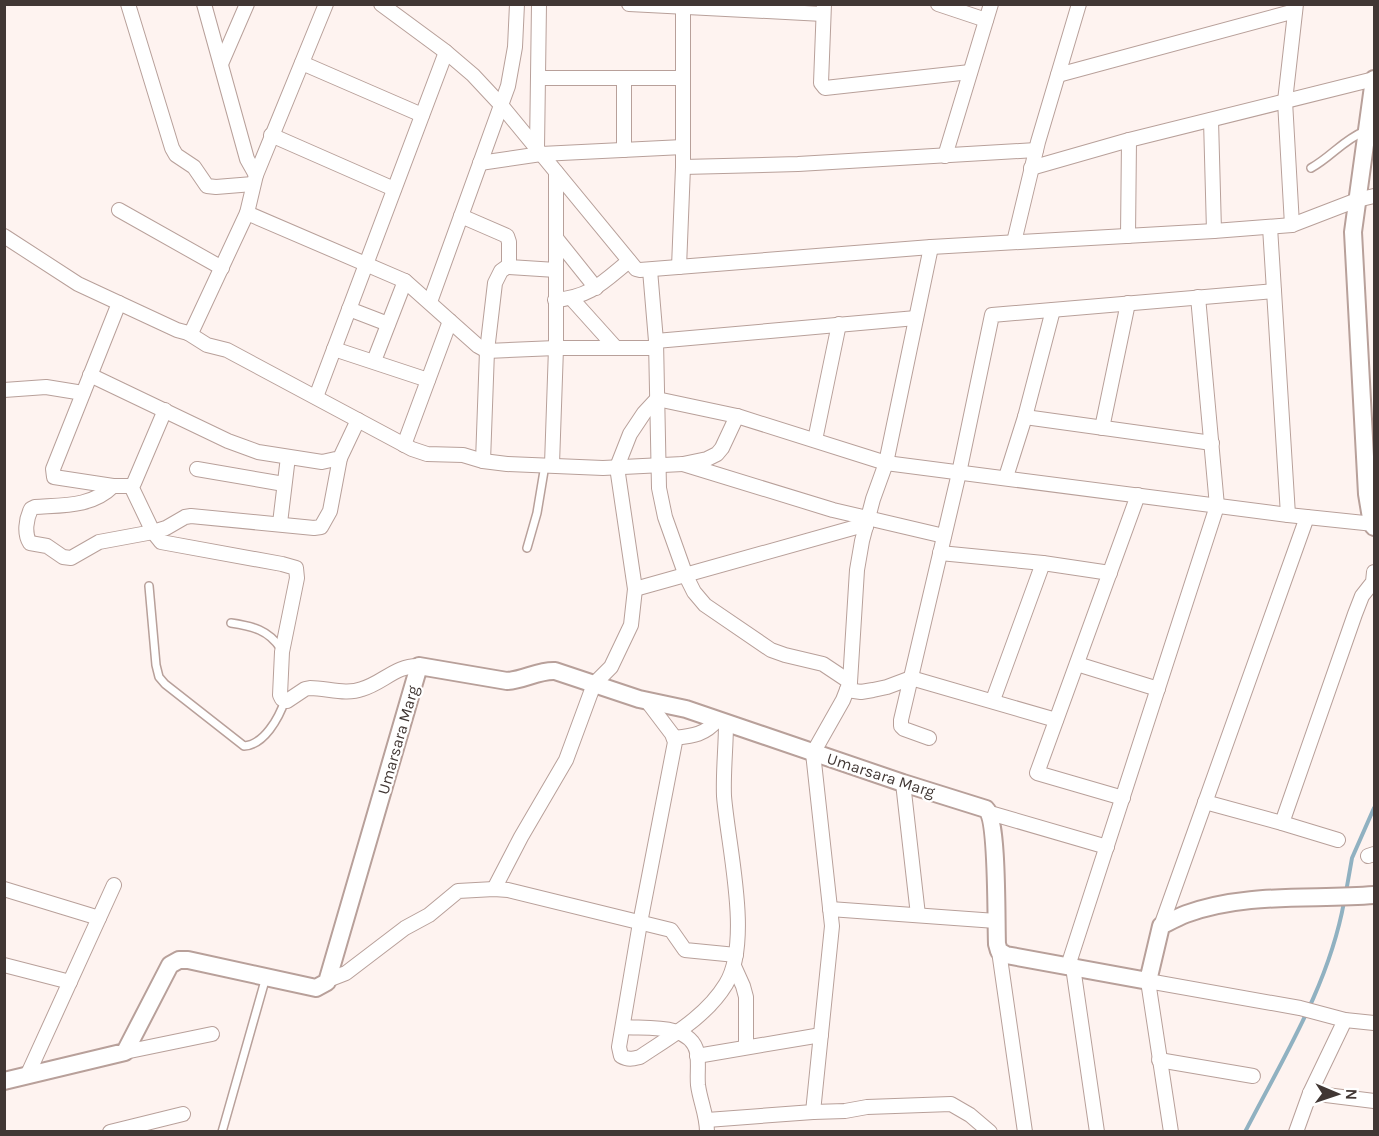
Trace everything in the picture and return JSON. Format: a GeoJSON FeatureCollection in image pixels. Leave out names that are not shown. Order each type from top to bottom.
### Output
{"type":"FeatureCollection","features":[{"type":"Feature","properties":{"kind":"street"},"geometry":{"type":"LineString","coordinates":[[128,4],[172,148],[177,155],[194,167],[207,186],[216,187],[255,179]]}},
{"type":"Feature","properties":{"kind":"street"},"geometry":{"type":"LineString","coordinates":[[204,4],[247,159],[255,179]]}},
{"type":"Feature","properties":{"kind":"street"},"geometry":{"type":"LineString","coordinates":[[221,64],[247,4]]}},
{"type":"Feature","properties":{"kind":"street"},"geometry":{"type":"LineString","coordinates":[[188,333],[192,331],[247,213],[255,179],[271,135],[326,4]]}},
{"type":"Feature","properties":{"kind":"street"},"geometry":{"type":"LineString","coordinates":[[430,302],[508,86],[512,68],[517,4]]}},
{"type":"Feature","properties":{"kind":"street"},"geometry":{"type":"LineString","coordinates":[[538,4],[539,151]]}},
{"type":"Feature","properties":{"kind":"street"},"geometry":{"type":"LineString","coordinates":[[629,4],[824,9],[821,83],[825,88],[970,72]]}},
{"type":"Feature","properties":{"kind":"street"},"geometry":{"type":"LineString","coordinates":[[938,4],[986,20]]}},
{"type":"Feature","properties":{"kind":"street"},"geometry":{"type":"LineString","coordinates":[[945,156],[991,4]]}},
{"type":"Feature","properties":{"kind":"street"},"geometry":{"type":"LineString","coordinates":[[1014,242],[1031,168],[1079,4]]}},
{"type":"Feature","properties":{"kind":"street"},"geometry":{"type":"LineString","coordinates":[[385,5],[446,52],[501,105],[636,269],[650,270],[931,247],[1292,225],[1357,200],[1374,196]]}},
{"type":"Feature","properties":{"kind":"street"},"geometry":{"type":"LineString","coordinates":[[679,267],[683,167],[683,5]]}},
{"type":"Feature","properties":{"kind":"street"},"geometry":{"type":"LineString","coordinates":[[1058,75],[1296,8],[1285,101],[1292,225]]}},
{"type":"Feature","properties":{"kind":"street"},"geometry":{"type":"LineString","coordinates":[[316,397],[446,52]]}},
{"type":"Feature","properties":{"kind":"street"},"geometry":{"type":"LineString","coordinates":[[302,63],[422,114]]}},
{"type":"Feature","properties":{"kind":"street"},"geometry":{"type":"LineString","coordinates":[[539,78],[683,78]]}},
{"type":"Feature","properties":{"kind":"street"},"geometry":{"type":"LineString","coordinates":[[624,78],[624,150]]}},
{"type":"Feature","properties":{"kind":"street"},"geometry":{"type":"LineString","coordinates":[[657,399],[737,416],[886,463],[1374,525],[1367,494],[1369,440],[1353,232],[1374,79],[1129,140],[1031,168]]}},
{"type":"Feature","properties":{"kind":"street"},"geometry":{"type":"LineString","coordinates":[[1211,120],[1214,231]]}},
{"type":"Feature","properties":{"kind":"street"},"geometry":{"type":"LineString","coordinates":[[271,135],[394,189]]}},
{"type":"Feature","properties":{"kind":"street"},"geometry":{"type":"LineString","coordinates":[[1128,236],[1129,140]]}},
{"type":"Feature","properties":{"kind":"street"},"geometry":{"type":"LineString","coordinates":[[480,163],[539,151],[683,147]]}},
{"type":"Feature","properties":{"kind":"street"},"geometry":{"type":"LineString","coordinates":[[683,167],[798,164],[1036,150]]}},
{"type":"Feature","properties":{"kind":"street"},"geometry":{"type":"LineString","coordinates":[[548,464],[556,348],[556,171]]}},
{"type":"Feature","properties":{"kind":"street"},"geometry":{"type":"LineString","coordinates":[[119,210],[222,268]]}},
{"type":"Feature","properties":{"kind":"street"},"geometry":{"type":"LineString","coordinates":[[247,213],[405,280],[478,346],[487,351],[616,348],[916,318]]}},
{"type":"Feature","properties":{"kind":"street"},"geometry":{"type":"LineString","coordinates":[[461,216],[507,236],[508,266]]}},
{"type":"Feature","properties":{"kind":"street"},"geometry":{"type":"LineString","coordinates":[[1270,227],[1288,515]]}},
{"type":"Feature","properties":{"kind":"street"},"geometry":{"type":"LineString","coordinates":[[4,237],[78,284],[188,333],[207,345],[227,350],[404,445],[427,454],[463,455],[483,461],[507,464],[603,468],[683,464],[707,459],[717,454],[737,416]]}},
{"type":"Feature","properties":{"kind":"street"},"geometry":{"type":"LineString","coordinates":[[556,238],[596,288]]}},
{"type":"Feature","properties":{"kind":"street"},"geometry":{"type":"LineString","coordinates":[[813,1112],[832,926],[813,753],[848,686],[857,570],[873,499],[886,463],[931,247]]}},
{"type":"Feature","properties":{"kind":"street"},"geometry":{"type":"LineString","coordinates":[[555,300],[587,293],[630,261]]}},
{"type":"Feature","properties":{"kind":"street"},"geometry":{"type":"LineString","coordinates":[[483,461],[487,351],[495,283],[501,271],[508,266],[556,270]]}},
{"type":"Feature","properties":{"kind":"street"},"geometry":{"type":"LineString","coordinates":[[650,270],[656,344],[659,488],[665,517],[686,576],[694,592],[705,605],[771,650],[823,664],[848,686],[861,692],[887,687],[911,678],[1056,720]]}},
{"type":"Feature","properties":{"kind":"street"},"geometry":{"type":"LineString","coordinates":[[374,362],[405,280]]}},
{"type":"Feature","properties":{"kind":"street"},"geometry":{"type":"LineString","coordinates":[[929,738],[901,726],[992,315],[1274,291]]}},
{"type":"Feature","properties":{"kind":"street"},"geometry":{"type":"LineString","coordinates":[[1097,1131],[1071,967],[1107,847],[1217,506],[1198,297]]}},
{"type":"Feature","properties":{"kind":"street"},"geometry":{"type":"LineString","coordinates":[[572,298],[616,348]]}},
{"type":"Feature","properties":{"kind":"street"},"geometry":{"type":"LineString","coordinates":[[57,492],[52,474],[53,469],[119,303]]}},
{"type":"Feature","properties":{"kind":"street"},"geometry":{"type":"LineString","coordinates":[[1102,428],[1128,303]]}},
{"type":"Feature","properties":{"kind":"street"},"geometry":{"type":"LineString","coordinates":[[349,309],[388,324]]}},
{"type":"Feature","properties":{"kind":"street"},"geometry":{"type":"LineString","coordinates":[[1006,477],[1025,417],[1053,310]]}},
{"type":"Feature","properties":{"kind":"street"},"geometry":{"type":"LineString","coordinates":[[404,445],[450,321]]}},
{"type":"Feature","properties":{"kind":"street"},"geometry":{"type":"LineString","coordinates":[[815,440],[839,324]]}},
{"type":"Feature","properties":{"kind":"street"},"geometry":{"type":"LineString","coordinates":[[334,348],[428,380]]}},
{"type":"Feature","properties":{"kind":"street"},"geometry":{"type":"LineString","coordinates":[[90,375],[258,452],[322,462],[340,458]]}},
{"type":"Feature","properties":{"kind":"street"},"geometry":{"type":"LineString","coordinates":[[4,390],[46,387],[83,393]]}},
{"type":"Feature","properties":{"kind":"street"},"geometry":{"type":"LineString","coordinates":[[494,889],[566,760],[594,684],[611,667],[631,625],[635,606],[635,589],[617,466],[630,434],[657,399]]}},
{"type":"Feature","properties":{"kind":"street"},"geometry":{"type":"LineString","coordinates":[[131,486],[165,410]]}},
{"type":"Feature","properties":{"kind":"street"},"geometry":{"type":"LineString","coordinates":[[1025,417],[1212,443]]}},
{"type":"Feature","properties":{"kind":"street"},"geometry":{"type":"LineString","coordinates":[[131,486],[57,492],[31,509],[27,521],[27,539],[30,543],[52,548],[68,559],[99,542],[153,532],[191,516],[321,527],[330,511],[340,458],[358,420]]}},
{"type":"Feature","properties":{"kind":"street"},"geometry":{"type":"LineString","coordinates":[[280,524],[288,457]]}},
{"type":"Feature","properties":{"kind":"street"},"geometry":{"type":"LineString","coordinates":[[683,464],[867,523],[944,536]]}},
{"type":"Feature","properties":{"kind":"street"},"geometry":{"type":"LineString","coordinates":[[197,469],[284,484]]}},
{"type":"Feature","properties":{"kind":"street"},"geometry":{"type":"LineString","coordinates":[[57,492],[94,500],[113,486]]}},
{"type":"Feature","properties":{"kind":"street"},"geometry":{"type":"LineString","coordinates":[[131,486],[153,532],[161,542],[296,568],[297,578],[282,651],[280,695],[285,700],[310,688],[349,691],[364,689],[405,667],[419,666]]}},
{"type":"Feature","properties":{"kind":"street"},"geometry":{"type":"LineString","coordinates":[[1123,798],[1037,772],[1138,495]]}},
{"type":"Feature","properties":{"kind":"street"},"geometry":{"type":"LineString","coordinates":[[1171,1131],[1148,981],[1161,926],[1307,517]]}},
{"type":"Feature","properties":{"kind":"street"},"geometry":{"type":"LineString","coordinates":[[635,589],[867,523]]}},
{"type":"Feature","properties":{"kind":"street"},"geometry":{"type":"LineString","coordinates":[[940,553],[1043,563],[1110,573]]}},
{"type":"Feature","properties":{"kind":"street"},"geometry":{"type":"LineString","coordinates":[[993,700],[1043,563]]}},
{"type":"Feature","properties":{"kind":"street"},"geometry":{"type":"LineString","coordinates":[[1282,823],[1355,614],[1362,596],[1374,579]]}},
{"type":"Feature","properties":{"kind":"street"},"geometry":{"type":"LineString","coordinates":[[1077,664],[1158,689]]}},
{"type":"Feature","properties":{"kind":"street","name":"Umarsara Marg"},"geometry":{"type":"LineString","coordinates":[[328,980],[419,666],[507,681],[516,681],[551,670],[647,701],[677,707],[903,783],[986,808],[990,813]]}},
{"type":"Feature","properties":{"kind":"street"},"geometry":{"type":"LineString","coordinates":[[647,701],[674,738],[623,1027],[620,1052],[621,1056],[631,1060],[640,1057],[678,1031],[712,1003],[727,982],[735,961],[738,925],[724,795],[722,722],[704,733],[674,738]]}},
{"type":"Feature","properties":{"kind":"street"},"geometry":{"type":"LineString","coordinates":[[903,783],[918,915]]}},
{"type":"Feature","properties":{"kind":"street"},"geometry":{"type":"LineString","coordinates":[[1205,802],[1338,840]]}},
{"type":"Feature","properties":{"kind":"street"},"geometry":{"type":"LineString","coordinates":[[1025,1131],[999,951],[994,842],[990,813],[1107,847]]}},
{"type":"Feature","properties":{"kind":"street"},"geometry":{"type":"LineString","coordinates":[[27,1076],[114,885]]}},
{"type":"Feature","properties":{"kind":"street"},"geometry":{"type":"LineString","coordinates":[[4,889],[99,918]]}},
{"type":"Feature","properties":{"kind":"street"},"geometry":{"type":"LineString","coordinates":[[125,1052],[170,965],[174,962],[188,960],[316,988],[346,973],[405,928],[429,915],[459,891],[494,889],[535,896],[671,930],[685,950],[735,961]]}},
{"type":"Feature","properties":{"kind":"street"},"geometry":{"type":"LineString","coordinates":[[1161,926],[1185,914],[1254,900],[1369,896]]}},
{"type":"Feature","properties":{"kind":"street"},"geometry":{"type":"LineString","coordinates":[[831,909],[996,921]]}},
{"type":"Feature","properties":{"kind":"street"},"geometry":{"type":"LineString","coordinates":[[999,951],[1006,955],[1300,1008],[1345,1020],[1374,1023]]}},
{"type":"Feature","properties":{"kind":"street"},"geometry":{"type":"LineString","coordinates":[[735,961],[746,997],[746,1047]]}},
{"type":"Feature","properties":{"kind":"street"},"geometry":{"type":"LineString","coordinates":[[4,965],[70,982]]}},
{"type":"Feature","properties":{"kind":"street"},"geometry":{"type":"LineString","coordinates":[[1296,1131],[1310,1093],[1345,1020]]}},
{"type":"Feature","properties":{"kind":"street"},"geometry":{"type":"LineString","coordinates":[[623,1027],[678,1031],[691,1040],[698,1056],[698,1087],[707,1126],[867,1107],[951,1104],[990,1131]]}},
{"type":"Feature","properties":{"kind":"street"},"geometry":{"type":"LineString","coordinates":[[4,1081],[212,1034]]}},
{"type":"Feature","properties":{"kind":"street"},"geometry":{"type":"LineString","coordinates":[[698,1056],[821,1035]]}},
{"type":"Feature","properties":{"kind":"street"},"geometry":{"type":"LineString","coordinates":[[1159,1060],[1253,1076]]}},
{"type":"Feature","properties":{"kind":"street"},"geometry":{"type":"LineString","coordinates":[[1310,1093],[1374,1101]]}},
{"type":"Feature","properties":{"kind":"street"},"geometry":{"type":"LineString","coordinates":[[110,1131],[183,1114]]}},
{"type":"Feature","properties":{"kind":"lane"},"geometry":{"type":"LineString","coordinates":[[1311,168],[1323,161],[1344,141],[1367,130]]}},
{"type":"Feature","properties":{"kind":"lane"},"geometry":{"type":"LineString","coordinates":[[527,548],[548,464]]}},
{"type":"Feature","properties":{"kind":"lane"},"geometry":{"type":"LineString","coordinates":[[149,586],[156,665],[159,677],[165,684],[244,746],[255,744],[270,729],[285,700]]}},
{"type":"Feature","properties":{"kind":"lane"},"geometry":{"type":"LineString","coordinates":[[231,623],[261,630],[275,640],[282,651]]}},
{"type":"Feature","properties":{"kind":"lane"},"geometry":{"type":"LineString","coordinates":[[222,1131],[266,977]]}},
{"type":"Feature","properties":{"kind":"waterway"},"geometry":{"type":"LineString","coordinates":[[1346,892],[1352,858],[1374,808]]}},
{"type":"Feature","properties":{"kind":"waterway"},"geometry":{"type":"LineString","coordinates":[[1245,1132],[1316,992],[1328,963],[1344,902]]}}]}
